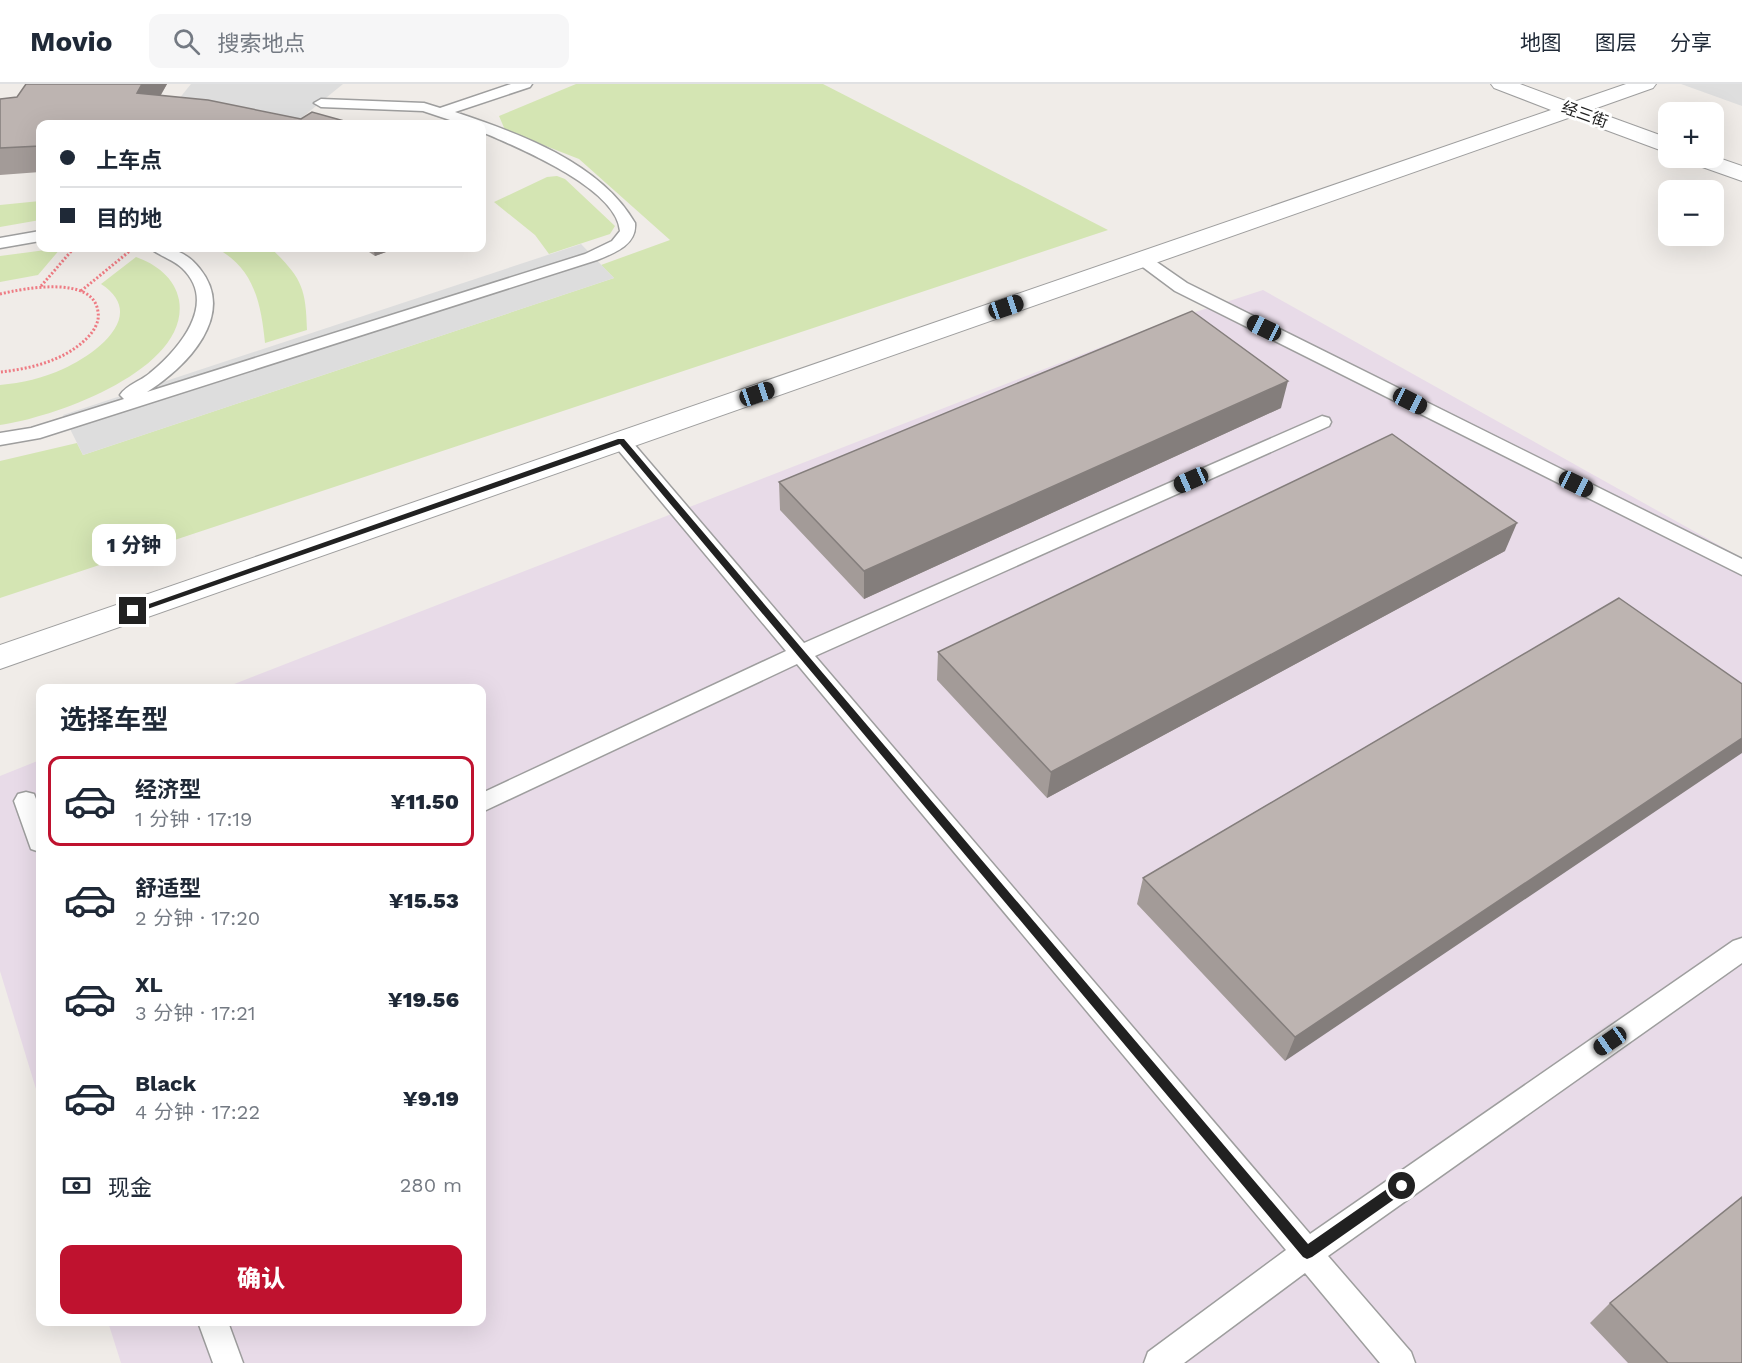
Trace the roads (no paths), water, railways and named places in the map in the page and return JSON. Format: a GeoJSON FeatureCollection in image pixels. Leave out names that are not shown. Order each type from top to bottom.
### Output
{"type":"FeatureCollection","features":[{"type":"Feature","properties":{"kind":"street","name":"经三街"},"geometry":{"type":"LineString","coordinates":[[1502,84],[1658,142]]}},
{"type":"Feature","properties":{"kind":"street"},"geometry":{"type":"LineString","coordinates":[[0,657],[1646,84]]}},
{"type":"Feature","properties":{"kind":"street"},"geometry":{"type":"LineString","coordinates":[[1724,167],[1742,174]]}},
{"type":"Feature","properties":{"kind":"lane"},"geometry":{"type":"LineString","coordinates":[[481,84],[493,95]]}},
{"type":"Feature","properties":{"kind":"lane"},"geometry":{"type":"LineString","coordinates":[[442,112],[525,84]]}},
{"type":"Feature","properties":{"kind":"lane"},"geometry":{"type":"LineString","coordinates":[[321,103],[402,104],[424,107],[464,120]]}},
{"type":"Feature","properties":{"kind":"lane"},"geometry":{"type":"LineString","coordinates":[[0,439],[33,434],[591,257],[612,248],[622,239],[628,225],[624,215],[593,185],[558,161],[486,129]]}},
{"type":"Feature","properties":{"kind":"lane"},"geometry":{"type":"LineString","coordinates":[[0,243],[36,237]]}},
{"type":"Feature","properties":{"kind":"lane"},"geometry":{"type":"LineString","coordinates":[[33,434],[90,415],[140,390],[178,360],[200,330],[208,301],[199,275],[178,255],[170,252]]}},
{"type":"Feature","properties":{"kind":"lane"},"geometry":{"type":"LineString","coordinates":[[1142,260],[1181,287],[1742,568]]}},
{"type":"Feature","properties":{"kind":"lane"},"geometry":{"type":"LineString","coordinates":[[486,801],[801,653],[1322,422]]}},
{"type":"Feature","properties":{"kind":"lane"},"geometry":{"type":"LineString","coordinates":[[621,441],[1400,1363]]}},
{"type":"Feature","properties":{"kind":"lane"},"geometry":{"type":"LineString","coordinates":[[26,801],[36,830]]}},
{"type":"Feature","properties":{"kind":"lane"},"geometry":{"type":"LineString","coordinates":[[1159,1363],[1307,1253],[1742,949]]}},
{"type":"Feature","properties":{"kind":"lane"},"geometry":{"type":"LineString","coordinates":[[214,1326],[228,1363]]}}]}
